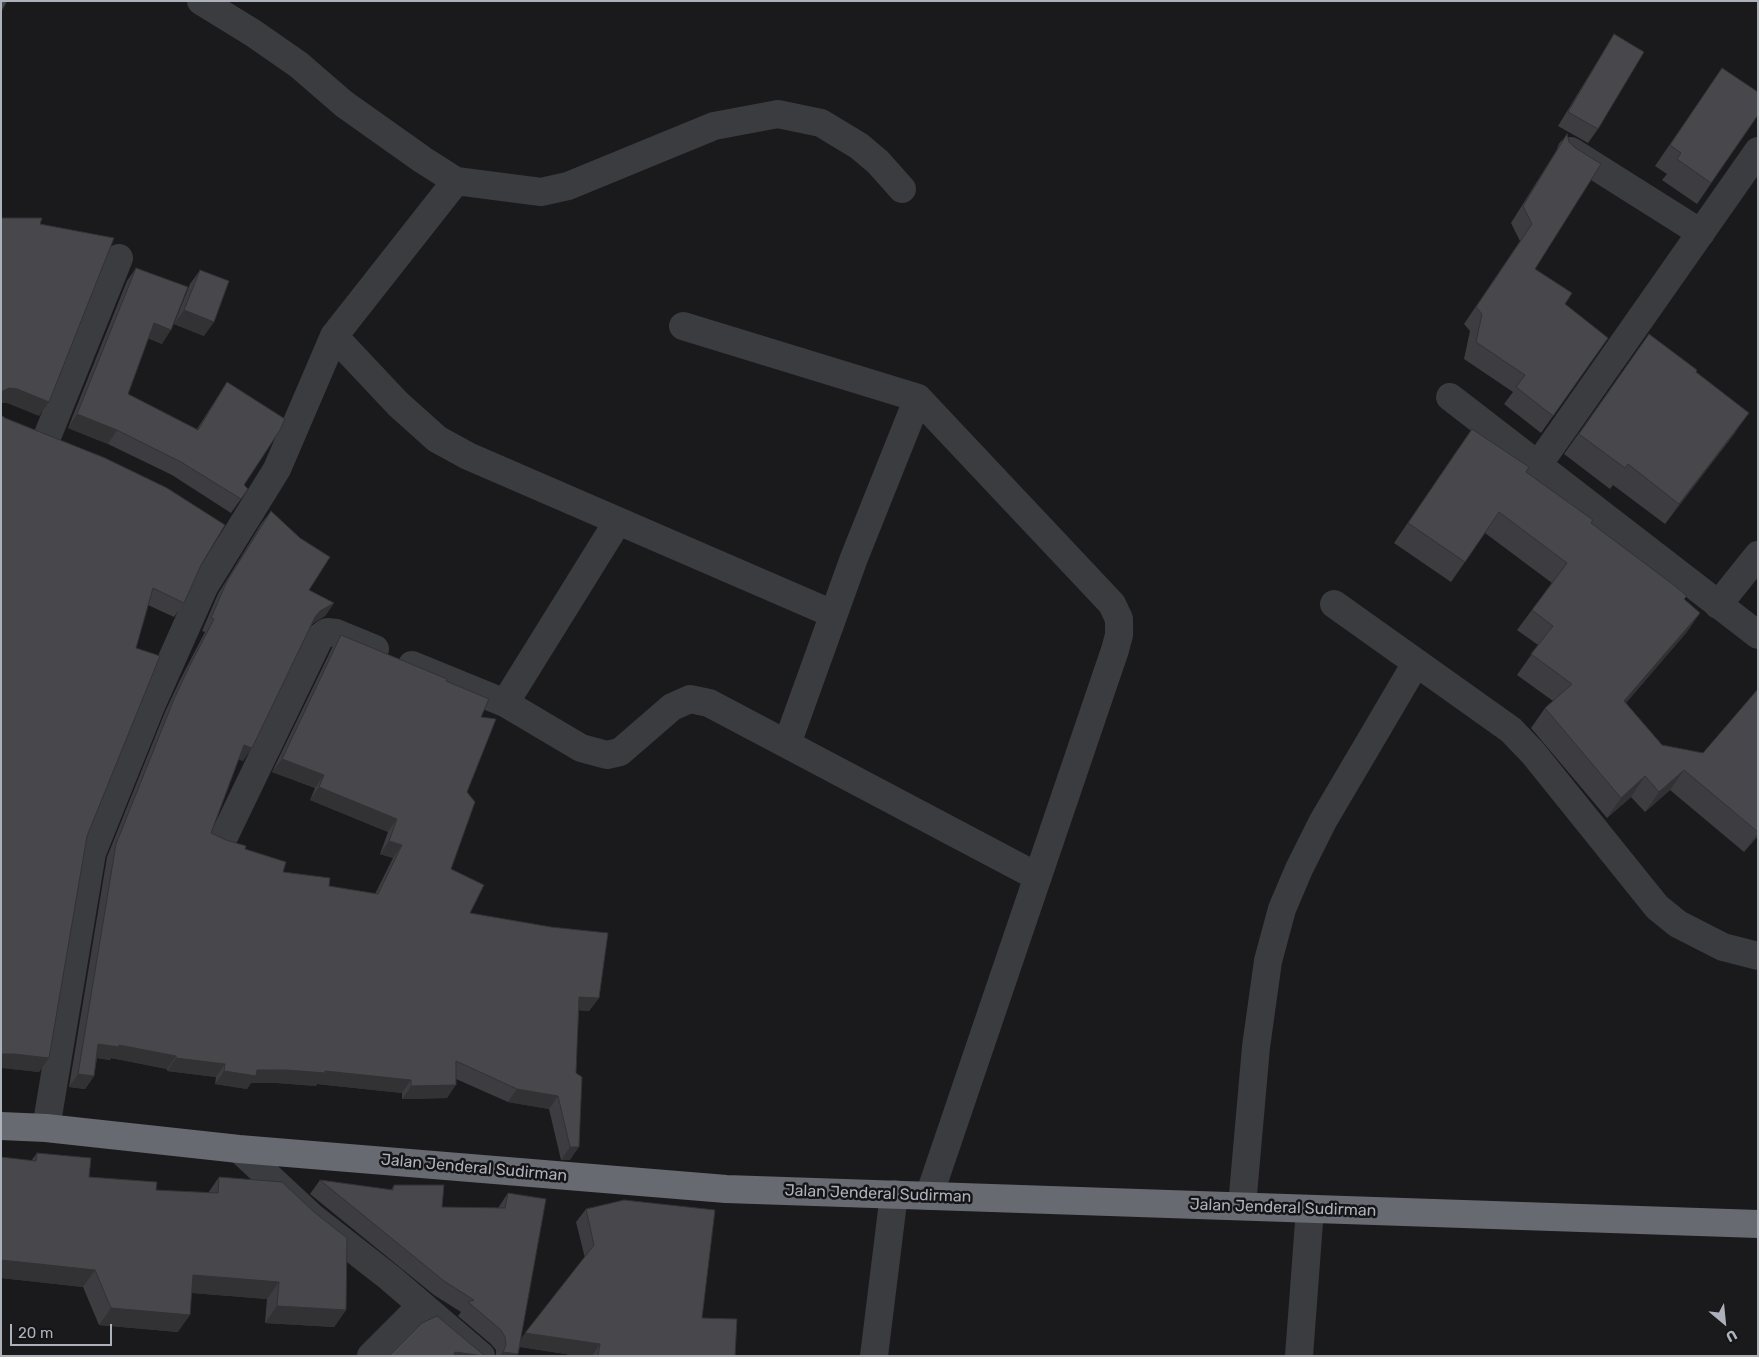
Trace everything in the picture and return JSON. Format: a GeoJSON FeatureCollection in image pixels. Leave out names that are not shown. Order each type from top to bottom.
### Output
{"type":"FeatureCollection","features":[{"type":"Feature","properties":{"kind":"highway","name":"Jalan Jenderal Sudirman"},"geometry":{"type":"LineString","coordinates":[[1,1126],[46,1128],[239,1149],[726,1188],[1758,1224]]}},
{"type":"Feature","properties":{"kind":"street"},"geometry":{"type":"LineString","coordinates":[[201,1],[253,33],[299,65],[344,104],[456,181],[541,192],[568,186],[714,126],[778,114],[821,123],[859,146],[878,162],[902,189]]}},
{"type":"Feature","properties":{"kind":"street"},"geometry":{"type":"LineString","coordinates":[[1571,151],[1701,233]]}},
{"type":"Feature","properties":{"kind":"street"},"geometry":{"type":"LineString","coordinates":[[1538,465],[1758,151]]}},
{"type":"Feature","properties":{"kind":"street"},"geometry":{"type":"LineString","coordinates":[[46,1128],[92,854],[151,706],[204,588],[277,469],[334,336],[456,181]]}},
{"type":"Feature","properties":{"kind":"street"},"geometry":{"type":"LineString","coordinates":[[74,447],[38,433],[119,258]]}},
{"type":"Feature","properties":{"kind":"street"},"geometry":{"type":"LineString","coordinates":[[683,326],[918,398],[1112,604],[1119,620],[1119,635],[1115,650],[930,1196]]}},
{"type":"Feature","properties":{"kind":"street"},"geometry":{"type":"LineString","coordinates":[[334,336],[398,404],[437,439],[468,456],[834,614]]}},
{"type":"Feature","properties":{"kind":"street"},"geometry":{"type":"LineString","coordinates":[[1450,396],[1758,635]]}},
{"type":"Feature","properties":{"kind":"street"},"geometry":{"type":"LineString","coordinates":[[787,744],[854,558],[918,398]]}},
{"type":"Feature","properties":{"kind":"street"},"geometry":{"type":"LineString","coordinates":[[213,520],[237,535]]}},
{"type":"Feature","properties":{"kind":"street"},"geometry":{"type":"LineString","coordinates":[[504,703],[618,521]]}},
{"type":"Feature","properties":{"kind":"street"},"geometry":{"type":"LineString","coordinates":[[1718,605],[1758,555]]}},
{"type":"Feature","properties":{"kind":"street"},"geometry":{"type":"LineString","coordinates":[[1334,604],[1511,730],[1533,753],[1657,907],[1678,924],[1723,947],[1758,956]]}},
{"type":"Feature","properties":{"kind":"street"},"geometry":{"type":"LineString","coordinates":[[223,839],[320,637],[328,632],[336,633],[504,703],[581,748],[607,755],[620,752],[672,707],[690,699],[709,703],[1038,877]]}},
{"type":"Feature","properties":{"kind":"street"},"geometry":{"type":"LineString","coordinates":[[1242,1206],[1256,1047],[1268,960],[1282,909],[1323,821],[1416,663]]}},
{"type":"Feature","properties":{"kind":"street"},"geometry":{"type":"LineString","coordinates":[[239,1149],[312,1217],[390,1278],[481,1356]]}},
{"type":"Feature","properties":{"kind":"street"},"geometry":{"type":"LineString","coordinates":[[874,1356],[894,1194]]}},
{"type":"Feature","properties":{"kind":"street"},"geometry":{"type":"LineString","coordinates":[[1299,1356],[1310,1209]]}},
{"type":"Feature","properties":{"kind":"street"},"geometry":{"type":"LineString","coordinates":[[371,1356],[421,1306]]}},
{"type":"Feature","properties":{"kind":"building"},"geometry":{"type":"Polygon","coordinates":[[[1,1],[7,1],[1,12],[1,1]]]}},
{"type":"Feature","properties":{"kind":"building"},"geometry":{"type":"Polygon","coordinates":[[[1614,34],[1644,52],[1598,129],[1568,112],[1614,34]]]}},
{"type":"Feature","properties":{"kind":"building"},"geometry":{"type":"Polygon","coordinates":[[[1722,68],[1758,92],[1758,115],[1711,183],[1677,159],[1681,153],[1670,145],[1722,68]]]}},
{"type":"Feature","properties":{"kind":"building"},"geometry":{"type":"Polygon","coordinates":[[[1567,134],[1569,142],[1574,147],[1601,164],[1535,269],[1572,293],[1565,304],[1608,338],[1553,416],[1516,387],[1525,375],[1476,342],[1482,314],[1476,307],[1532,224],[1523,206],[1567,134]]]}},
{"type":"Feature","properties":{"kind":"building"},"geometry":{"type":"Polygon","coordinates":[[[1,218],[42,218],[40,224],[114,238],[49,402],[17,389],[9,388],[1,392],[1,218]]]}},
{"type":"Feature","properties":{"kind":"building"},"geometry":{"type":"Polygon","coordinates":[[[136,268],[188,287],[171,330],[154,323],[128,394],[198,430],[227,382],[285,419],[280,430],[244,485],[248,489],[241,499],[181,462],[117,430],[77,414],[136,268]]]}},
{"type":"Feature","properties":{"kind":"building"},"geometry":{"type":"Polygon","coordinates":[[[200,270],[229,281],[214,322],[184,310],[200,270]]]}},
{"type":"Feature","properties":{"kind":"building"},"geometry":{"type":"Polygon","coordinates":[[[1649,334],[1697,370],[1696,372],[1749,413],[1679,504],[1628,464],[1625,468],[1579,434],[1649,334]]]}},
{"type":"Feature","properties":{"kind":"building"},"geometry":{"type":"Polygon","coordinates":[[[1,415],[105,458],[167,488],[225,525],[201,565],[184,603],[153,588],[136,648],[160,656],[87,836],[49,1058],[1,1054],[1,415]]]}},
{"type":"Feature","properties":{"kind":"building"},"geometry":{"type":"Polygon","coordinates":[[[1472,429],[1529,467],[1526,472],[1593,520],[1591,523],[1675,586],[1687,596],[1684,599],[1700,613],[1624,701],[1662,745],[1703,753],[1758,689],[1758,832],[1684,770],[1659,792],[1645,776],[1621,798],[1545,708],[1572,684],[1531,654],[1553,626],[1532,610],[1567,563],[1499,512],[1465,562],[1408,523],[1472,429]]]}},
{"type":"Feature","properties":{"kind":"building"},"geometry":{"type":"Polygon","coordinates":[[[271,511],[300,538],[330,557],[309,590],[334,603],[320,611],[315,617],[252,748],[244,745],[211,833],[246,846],[245,849],[286,862],[283,872],[330,878],[329,886],[378,894],[402,845],[389,841],[397,819],[319,787],[324,775],[282,759],[341,635],[447,679],[446,681],[489,699],[481,717],[496,719],[467,792],[475,802],[451,869],[484,885],[470,913],[551,927],[608,933],[599,998],[579,997],[576,1073],[582,1077],[579,1147],[570,1147],[558,1096],[517,1089],[456,1061],[456,1085],[411,1086],[411,1080],[325,1071],[325,1073],[257,1070],[256,1076],[224,1071],[225,1064],[176,1058],[176,1056],[119,1045],[119,1047],[98,1044],[94,1076],[78,1074],[116,844],[174,699],[214,619],[211,618],[227,581],[271,511]]]}},
{"type":"Feature","properties":{"kind":"building"},"geometry":{"type":"Polygon","coordinates":[[[37,1153],[91,1158],[89,1177],[157,1182],[156,1190],[218,1193],[219,1177],[282,1182],[314,1212],[347,1238],[346,1310],[277,1306],[279,1282],[193,1275],[190,1315],[111,1308],[95,1270],[1,1260],[1,1157],[36,1161],[37,1153]]]}},
{"type":"Feature","properties":{"kind":"building"},"geometry":{"type":"Polygon","coordinates":[[[320,1180],[393,1190],[394,1185],[444,1185],[442,1207],[505,1208],[508,1193],[546,1199],[518,1354],[503,1352],[506,1345],[505,1337],[501,1330],[468,1302],[474,1300],[444,1281],[320,1180]]]}},
{"type":"Feature","properties":{"kind":"building"},"geometry":{"type":"Polygon","coordinates":[[[624,1200],[715,1210],[702,1318],[737,1319],[735,1356],[598,1356],[600,1344],[525,1333],[594,1245],[586,1209],[624,1200]]]}},
{"type":"Feature","properties":{"kind":"building"},"geometry":{"type":"Polygon","coordinates":[[[437,1316],[485,1356],[455,1352],[454,1356],[389,1356],[422,1323],[437,1316]]]}}]}
